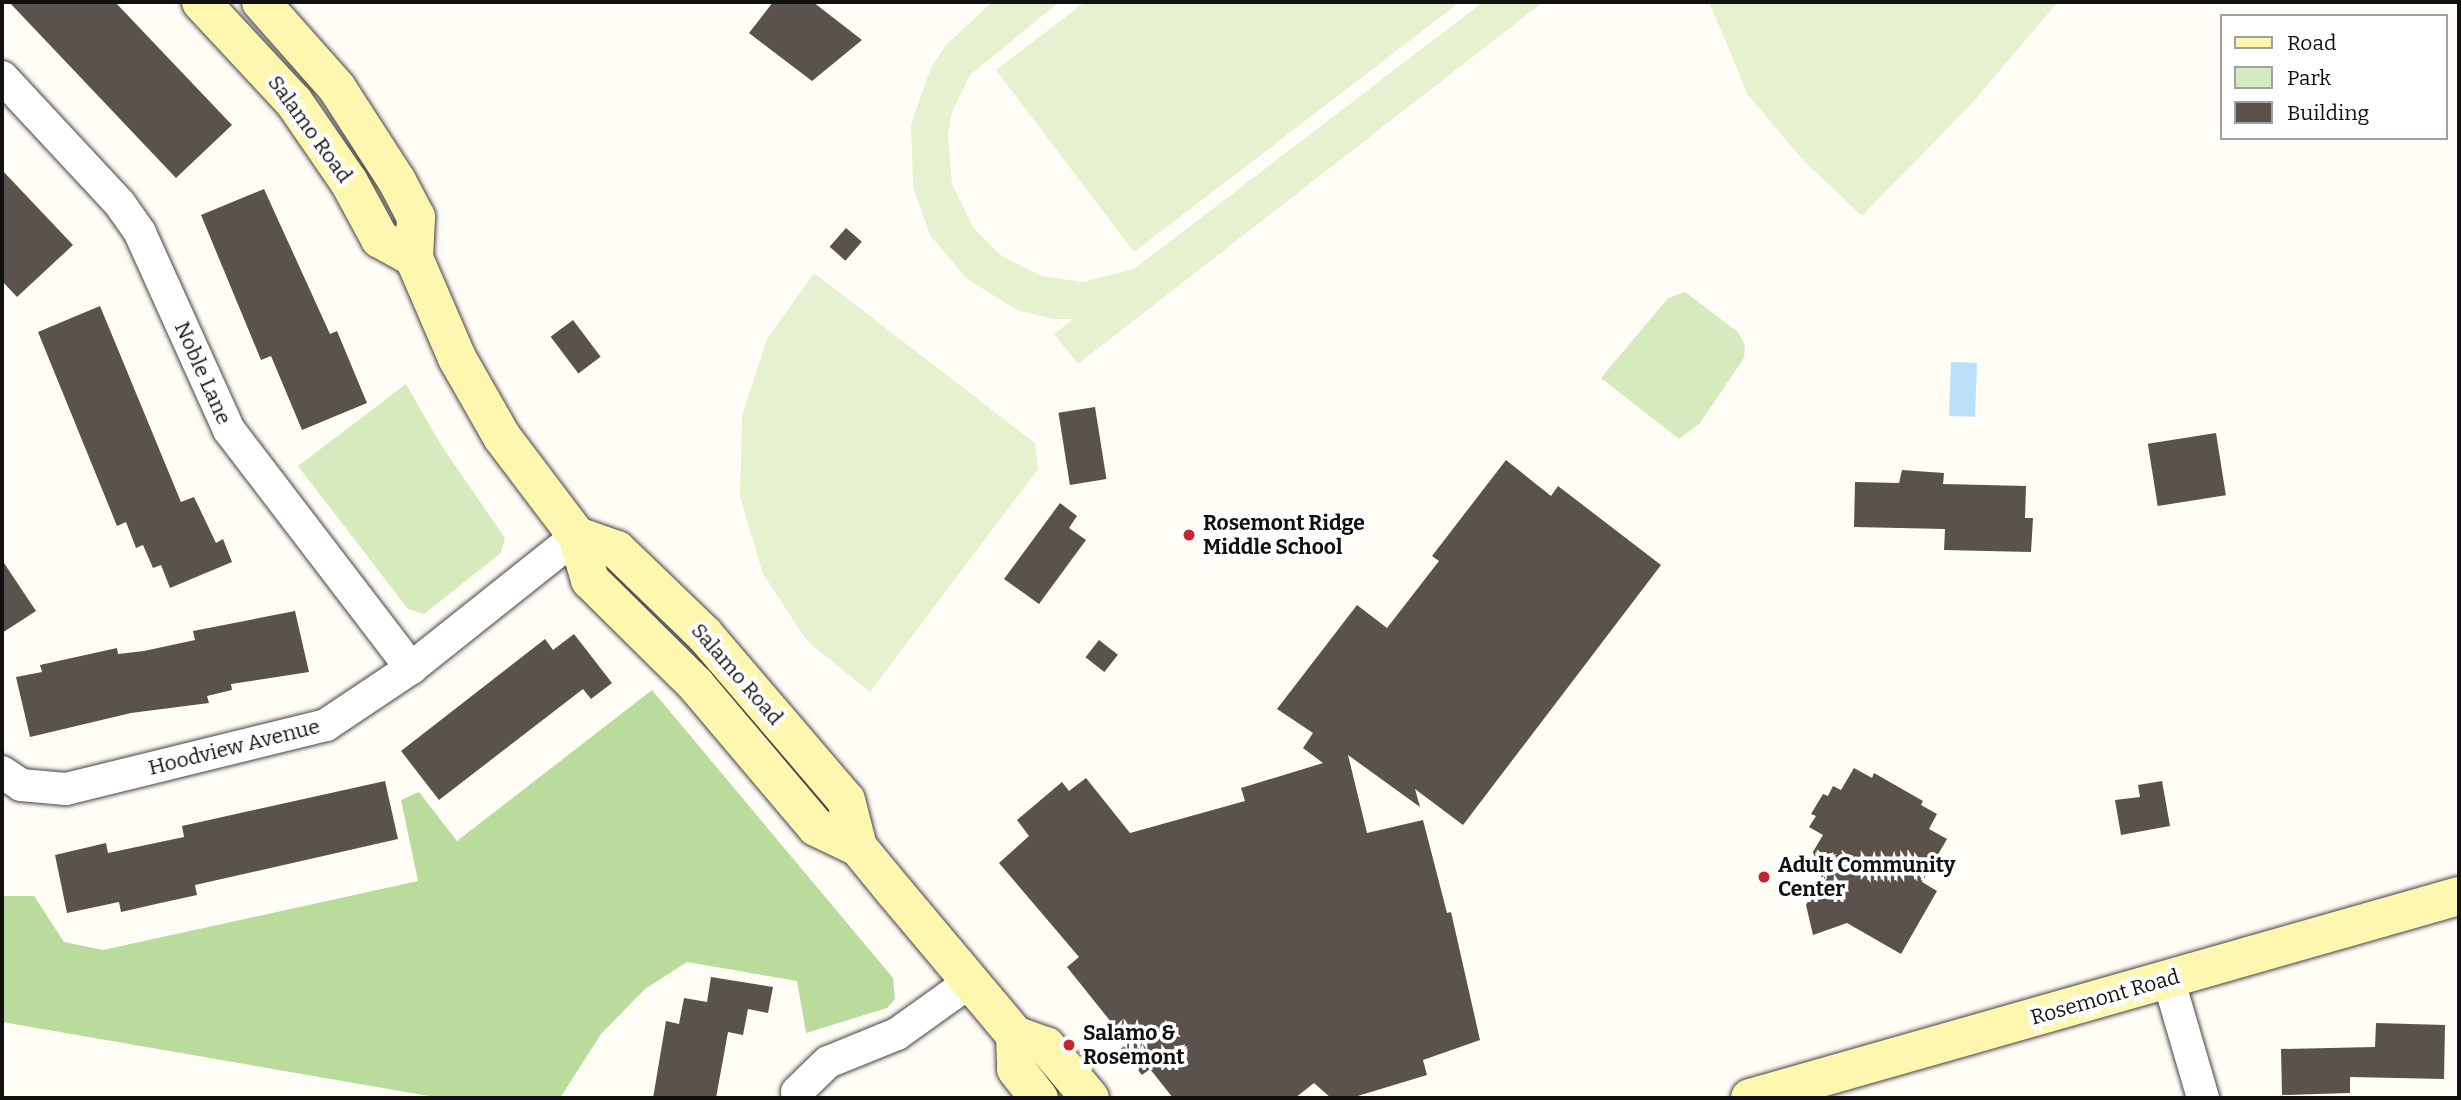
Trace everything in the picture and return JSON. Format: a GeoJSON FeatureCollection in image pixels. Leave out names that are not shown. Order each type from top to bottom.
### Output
{"type":"FeatureCollection","features":[{"type":"Feature","properties":{"kind":"main road","name":"Salamo Road"},"geometry":{"type":"LineString","coordinates":[[201,2],[294,102],[349,182],[380,239],[414,258]]}},
{"type":"Feature","properties":{"kind":"main road","name":"Salamo Road"},"geometry":{"type":"LineString","coordinates":[[261,2],[337,88],[397,181],[415,217],[414,258],[477,396],[529,477],[577,536],[590,580],[696,685],[816,827],[858,847],[1015,1035],[1046,1046],[1090,1098]]}},
{"type":"Feature","properties":{"kind":"main road","name":"Rosemont Road"},"geometry":{"type":"LineString","coordinates":[[1750,1098],[2459,896]]}},
{"type":"Feature","properties":{"kind":"main road"},"geometry":{"type":"LineString","coordinates":[[1015,1035],[1016,1069],[1039,1098]]}},
{"type":"Feature","properties":{"kind":"street","name":"Noble Lane"},"geometry":{"type":"LineString","coordinates":[[2,77],[120,204],[140,233],[229,430],[411,668]]}},
{"type":"Feature","properties":{"kind":"street","name":"Hoodview Avenue"},"geometry":{"type":"LineString","coordinates":[[2,772],[21,785],[66,789],[277,740],[342,718],[411,668],[577,536]]}},
{"type":"Feature","properties":{"kind":"street"},"geometry":{"type":"LineString","coordinates":[[2168,978],[2203,1098]]}},
{"type":"Feature","properties":{"kind":"street"},"geometry":{"type":"LineString","coordinates":[[797,1092],[828,1062],[897,1034],[971,982]]}},
{"type":"Feature","properties":{"kind":"green space"},"geometry":{"type":"Polygon","coordinates":[[[992,2],[1059,2],[970,75],[952,112],[948,136],[952,184],[974,229],[1002,256],[1041,276],[1083,282],[1134,269],[1483,2],[1543,2],[1078,364],[1054,334],[1073,319],[1053,319],[1017,310],[967,279],[930,235],[913,187],[911,124],[931,68],[946,45],[992,2]]]}},
{"type":"Feature","properties":{"kind":"green space"},"geometry":{"type":"Polygon","coordinates":[[[1085,2],[1460,2],[1134,252],[996,70],[1085,2]]]}},
{"type":"Feature","properties":{"kind":"green space"},"geometry":{"type":"Polygon","coordinates":[[[1709,2],[2058,2],[1973,102],[1862,216],[1803,160],[1748,95],[1709,2]]]}},
{"type":"Feature","properties":{"kind":"green space"},"geometry":{"type":"Polygon","coordinates":[[[814,273],[1035,443],[1038,469],[870,692],[807,641],[763,574],[740,497],[742,416],[767,339],[814,273]]]}},
{"type":"Feature","properties":{"kind":"green space"},"geometry":{"type":"Polygon","coordinates":[[[1685,292],[1738,332],[1745,345],[1744,358],[1700,423],[1679,439],[1601,378],[1668,298],[1685,292]]]}},
{"type":"Feature","properties":{"kind":"green space"},"geometry":{"type":"Polygon","coordinates":[[[406,384],[441,445],[505,538],[501,553],[424,614],[408,609],[298,466],[406,384]]]}},
{"type":"Feature","properties":{"kind":"green space"},"geometry":{"type":"Polygon","coordinates":[[[652,690],[893,978],[895,999],[887,1008],[806,1033],[797,981],[687,962],[645,989],[601,1034],[560,1098],[441,1098],[2,1022],[2,896],[34,896],[64,942],[103,950],[418,881],[401,800],[419,792],[457,841],[652,690]]]}},
{"type":"Feature","properties":{"kind":"water"},"geometry":{"type":"Polygon","coordinates":[[[1951,362],[1977,363],[1975,417],[1949,416],[1951,362]]]}},
{"type":"Feature","properties":{"kind":"building"},"geometry":{"type":"Polygon","coordinates":[[[9,2],[115,2],[232,125],[176,178],[9,2]]]}},
{"type":"Feature","properties":{"kind":"building"},"geometry":{"type":"Polygon","coordinates":[[[773,2],[813,2],[862,40],[812,81],[749,33],[773,2]]]}},
{"type":"Feature","properties":{"kind":"building"},"geometry":{"type":"Polygon","coordinates":[[[2,170],[73,245],[17,297],[2,281],[2,170]]]}},
{"type":"Feature","properties":{"kind":"building"},"geometry":{"type":"Polygon","coordinates":[[[264,189],[330,334],[337,331],[367,403],[302,430],[271,356],[261,360],[201,215],[264,189]]]}},
{"type":"Feature","properties":{"kind":"building"},"geometry":{"type":"Polygon","coordinates":[[[846,228],[862,242],[845,261],[830,247],[846,228]]]}},
{"type":"Feature","properties":{"kind":"building"},"geometry":{"type":"Polygon","coordinates":[[[100,306],[181,502],[194,497],[216,543],[223,539],[232,562],[170,588],[161,565],[153,568],[143,545],[136,548],[126,522],[117,526],[38,332],[100,306]]]}},
{"type":"Feature","properties":{"kind":"building"},"geometry":{"type":"Polygon","coordinates":[[[573,320],[601,357],[578,374],[551,337],[573,320]]]}},
{"type":"Feature","properties":{"kind":"building"},"geometry":{"type":"Polygon","coordinates":[[[1095,407],[1106,479],[1070,485],[1058,413],[1095,407]]]}},
{"type":"Feature","properties":{"kind":"building"},"geometry":{"type":"Polygon","coordinates":[[[2216,433],[2226,495],[2158,506],[2148,444],[2216,433]]]}},
{"type":"Feature","properties":{"kind":"building","name":"Rosemont Ridge Middle School"},"geometry":{"type":"Polygon","coordinates":[[[1506,460],[1551,496],[1558,486],[1661,565],[1463,825],[1415,789],[1420,807],[1348,755],[1367,833],[1423,820],[1447,913],[1451,912],[1480,1040],[1423,1060],[1427,1075],[1351,1098],[1331,1098],[1314,1083],[1295,1098],[1173,1098],[1150,1069],[1142,1075],[1121,1049],[1127,1042],[1067,967],[1079,957],[999,863],[1029,836],[1017,820],[1062,782],[1069,791],[1086,778],[1130,833],[1245,801],[1241,788],[1323,763],[1303,748],[1313,733],[1277,709],[1357,605],[1387,628],[1439,561],[1432,556],[1506,460]]]}},
{"type":"Feature","properties":{"kind":"building"},"geometry":{"type":"Polygon","coordinates":[[[1902,470],[1944,473],[1943,484],[2026,486],[2025,518],[2033,518],[2031,552],[1944,550],[1945,529],[1854,527],[1855,482],[1899,483],[1902,470]]]}},
{"type":"Feature","properties":{"kind":"building"},"geometry":{"type":"Polygon","coordinates":[[[1060,503],[1077,516],[1069,528],[1086,540],[1039,604],[1004,579],[1060,503]]]}},
{"type":"Feature","properties":{"kind":"building"},"geometry":{"type":"Polygon","coordinates":[[[2,560],[36,611],[2,633],[2,560]]]}},
{"type":"Feature","properties":{"kind":"building"},"geometry":{"type":"Polygon","coordinates":[[[295,611],[309,672],[231,684],[232,690],[207,696],[209,703],[131,713],[30,737],[16,677],[42,672],[40,665],[117,648],[118,654],[144,651],[195,640],[193,631],[295,611]]]}},
{"type":"Feature","properties":{"kind":"building"},"geometry":{"type":"Polygon","coordinates":[[[574,634],[612,683],[591,699],[583,689],[439,800],[401,751],[545,639],[553,650],[574,634]]]}},
{"type":"Feature","properties":{"kind":"building"},"geometry":{"type":"Polygon","coordinates":[[[1099,640],[1118,655],[1104,672],[1085,657],[1099,640]]]}},
{"type":"Feature","properties":{"kind":"building"},"geometry":{"type":"Polygon","coordinates":[[[1854,768],[1872,778],[1874,773],[1923,801],[1921,805],[1937,814],[1929,829],[1947,839],[1922,882],[1937,891],[1901,954],[1847,923],[1813,935],[1806,905],[1822,877],[1804,867],[1823,835],[1809,827],[1816,816],[1811,814],[1823,794],[1828,796],[1833,786],[1841,790],[1854,768]]]}},
{"type":"Feature","properties":{"kind":"building"},"geometry":{"type":"Polygon","coordinates":[[[385,781],[398,839],[195,885],[197,895],[121,912],[119,902],[67,913],[55,855],[106,843],[108,853],[184,837],[182,826],[385,781]]]}},
{"type":"Feature","properties":{"kind":"building"},"geometry":{"type":"Polygon","coordinates":[[[2162,781],[2170,826],[2121,835],[2115,800],[2140,797],[2138,785],[2162,781]]]}},
{"type":"Feature","properties":{"kind":"building"},"geometry":{"type":"Polygon","coordinates":[[[711,977],[773,987],[768,1013],[748,1009],[743,1035],[728,1032],[716,1098],[653,1098],[666,1021],[679,1024],[684,998],[707,1002],[711,977]]]}},
{"type":"Feature","properties":{"kind":"building"},"geometry":{"type":"Polygon","coordinates":[[[2376,1023],[2445,1025],[2444,1079],[2350,1077],[2350,1093],[2282,1095],[2281,1049],[2375,1047],[2376,1023]]]}},
{"type":"Feature","properties":{"kind":"place","name":"Rosemont Ridge Middle School"},"geometry":{"type":"Point","coordinates":[1189,535]}},
{"type":"Feature","properties":{"kind":"place","name":"Adult Community Center"},"geometry":{"type":"Point","coordinates":[1764,877]}},
{"type":"Feature","properties":{"kind":"place","name":"Salamo & Rosemont"},"geometry":{"type":"Point","coordinates":[1069,1045]}}]}
